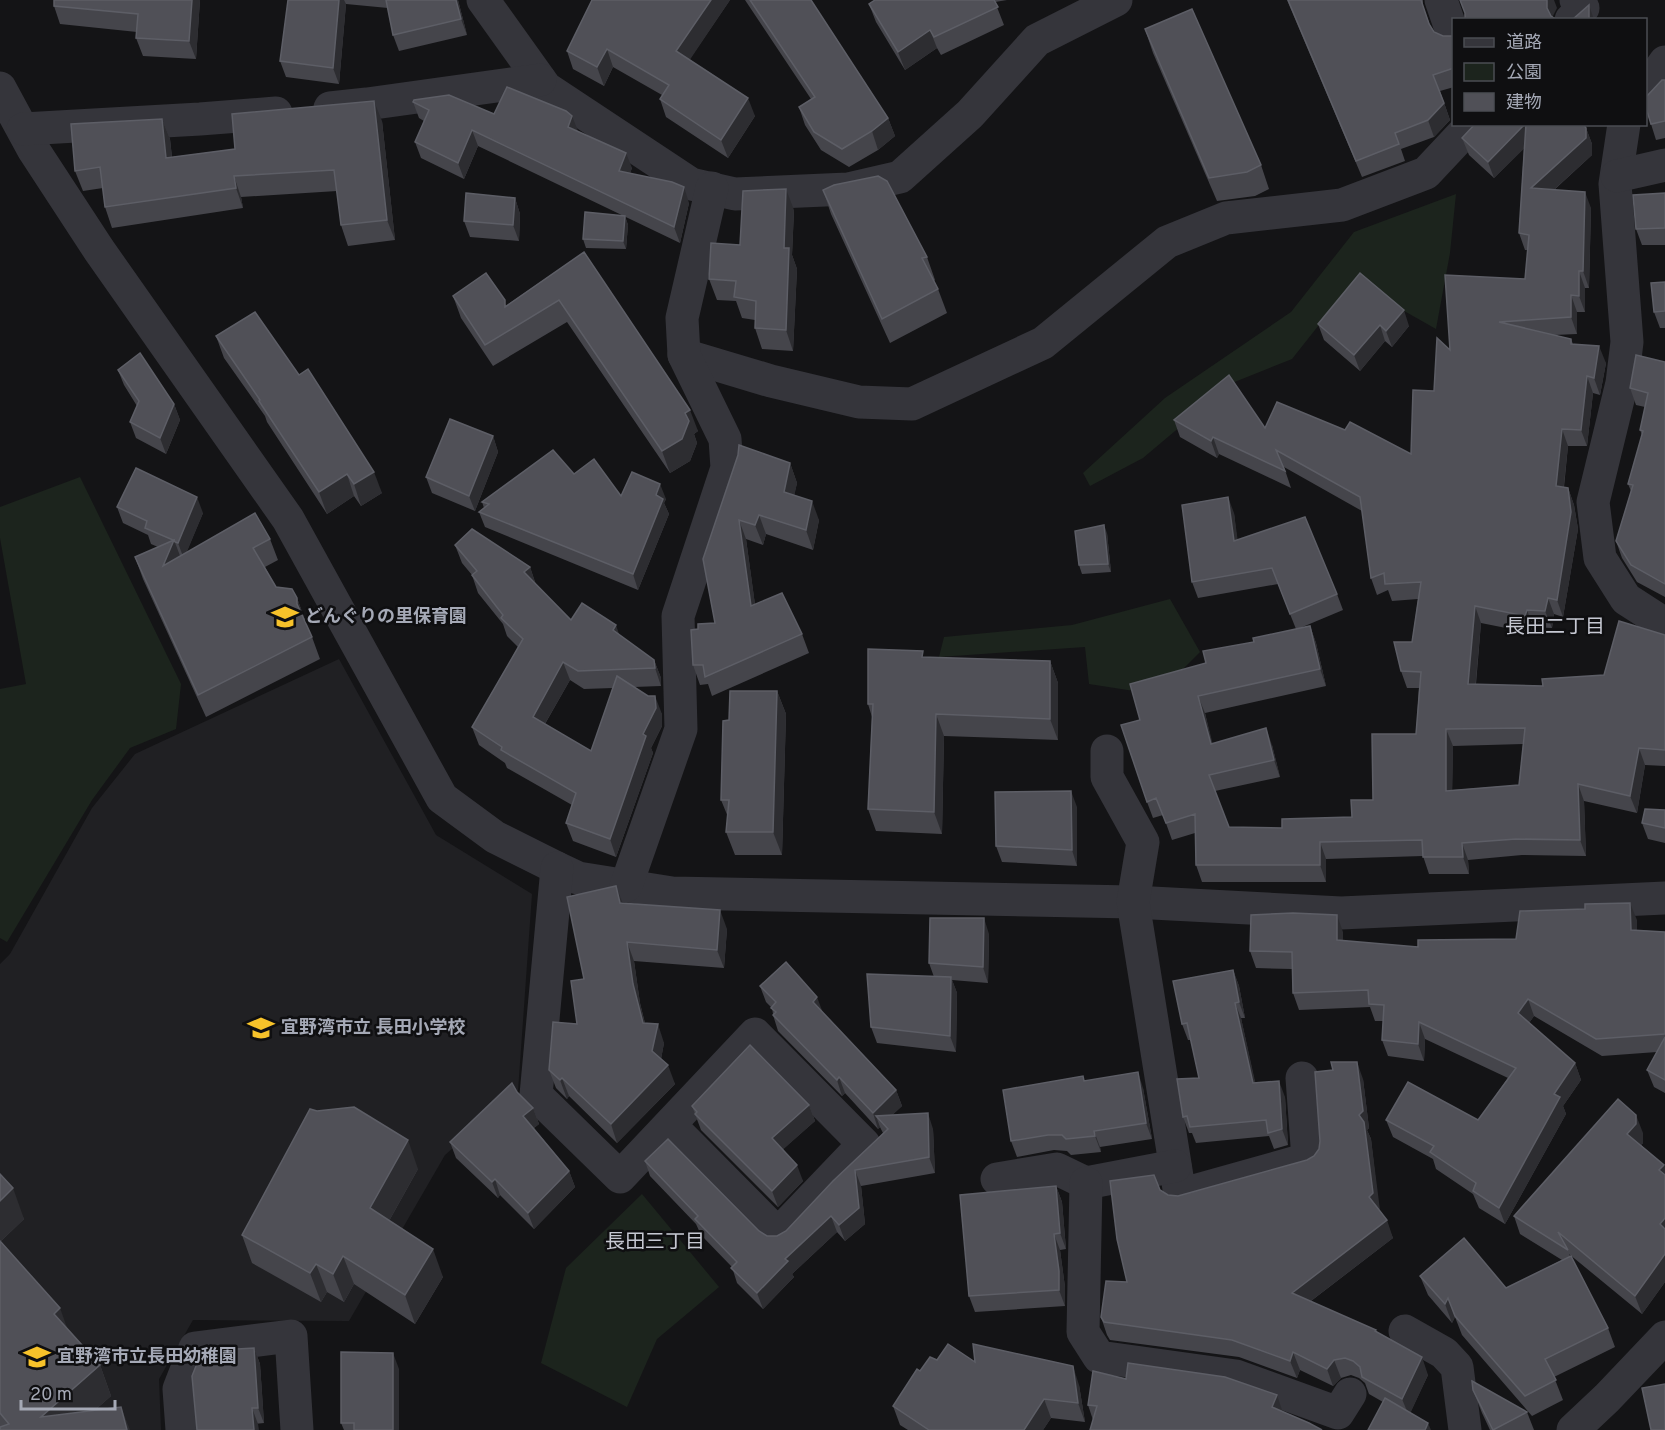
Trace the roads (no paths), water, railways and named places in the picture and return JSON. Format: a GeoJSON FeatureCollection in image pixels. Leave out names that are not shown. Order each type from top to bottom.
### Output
{"type":"FeatureCollection","features":[{"type":"Feature","properties":{"kind":"street"},"geometry":{"type":"LineString","coordinates":[[483,0],[546,88],[691,183],[735,194],[848,189],[900,177],[970,114],[1037,40],[1116,0]]}},
{"type":"Feature","properties":{"kind":"street"},"geometry":{"type":"LineString","coordinates":[[1441,0],[1452,32]]}},
{"type":"Feature","properties":{"kind":"street"},"geometry":{"type":"LineString","coordinates":[[1573,18],[1583,8],[1576,0]]}},
{"type":"Feature","properties":{"kind":"street"},"geometry":{"type":"LineString","coordinates":[[1647,88],[1665,62]]}},
{"type":"Feature","properties":{"kind":"street"},"geometry":{"type":"LineString","coordinates":[[22,129],[200,119],[367,104],[540,80]]}},
{"type":"Feature","properties":{"kind":"street"},"geometry":{"type":"LineString","coordinates":[[0,88],[33,149],[99,250],[288,519],[442,798],[495,837],[557,868],[578,878],[672,893],[1133,902],[1341,913],[1665,898]]}},
{"type":"Feature","properties":{"kind":"street"},"geometry":{"type":"LineString","coordinates":[[684,355],[771,381],[859,402],[912,404],[1043,343],[1167,242],[1226,218],[1342,205],[1426,173],[1470,126]]}},
{"type":"Feature","properties":{"kind":"street"},"geometry":{"type":"LineString","coordinates":[[1624,126],[1615,184],[1627,342],[1622,383],[1593,502],[1600,558],[1626,599],[1665,624]]}},
{"type":"Feature","properties":{"kind":"street"},"geometry":{"type":"LineString","coordinates":[[1617,176],[1665,165]]}},
{"type":"Feature","properties":{"kind":"street"},"geometry":{"type":"LineString","coordinates":[[626,886],[681,729],[678,616],[727,468],[725,439],[684,355],[682,318],[711,188]]}},
{"type":"Feature","properties":{"kind":"street"},"geometry":{"type":"LineString","coordinates":[[1107,751],[1107,777],[1143,842],[1133,902],[1180,1195],[1308,1159],[1302,1078]]}},
{"type":"Feature","properties":{"kind":"street"},"geometry":{"type":"LineString","coordinates":[[557,868],[536,1095],[620,1177],[755,1034],[864,1144],[778,1234],[670,1125]]}},
{"type":"Feature","properties":{"kind":"street"},"geometry":{"type":"LineString","coordinates":[[998,1179],[1057,1169],[1086,1183],[1175,1166]]}},
{"type":"Feature","properties":{"kind":"street"},"geometry":{"type":"LineString","coordinates":[[1086,1183],[1083,1332],[1099,1357],[1236,1376],[1338,1413],[1350,1394]]}},
{"type":"Feature","properties":{"kind":"street"},"geometry":{"type":"LineString","coordinates":[[1405,1330],[1444,1353],[1457,1367],[1465,1430]]}},
{"type":"Feature","properties":{"kind":"street"},"geometry":{"type":"LineString","coordinates":[[182,1430],[179,1389],[195,1348],[291,1336],[297,1430]]}},
{"type":"Feature","properties":{"kind":"street"},"geometry":{"type":"LineString","coordinates":[[1573,1430],[1665,1337]]}},
{"type":"Feature","properties":{"kind":"place","name":"どんぐりの里保育園"},"geometry":{"type":"Point","coordinates":[285,617]}},
{"type":"Feature","properties":{"kind":"place","name":"宜野湾市立 長田小学校"},"geometry":{"type":"Point","coordinates":[261,1028]}},
{"type":"Feature","properties":{"kind":"place","name":"宜野湾市立長田幼稚園"},"geometry":{"type":"Point","coordinates":[37,1357]}},
{"type":"Feature","properties":{"kind":"district","name":"長田二丁目"},"geometry":{"type":"Point","coordinates":[1555,628]}},
{"type":"Feature","properties":{"kind":"district","name":"長田三丁目"},"geometry":{"type":"Point","coordinates":[655,1243]}}]}
